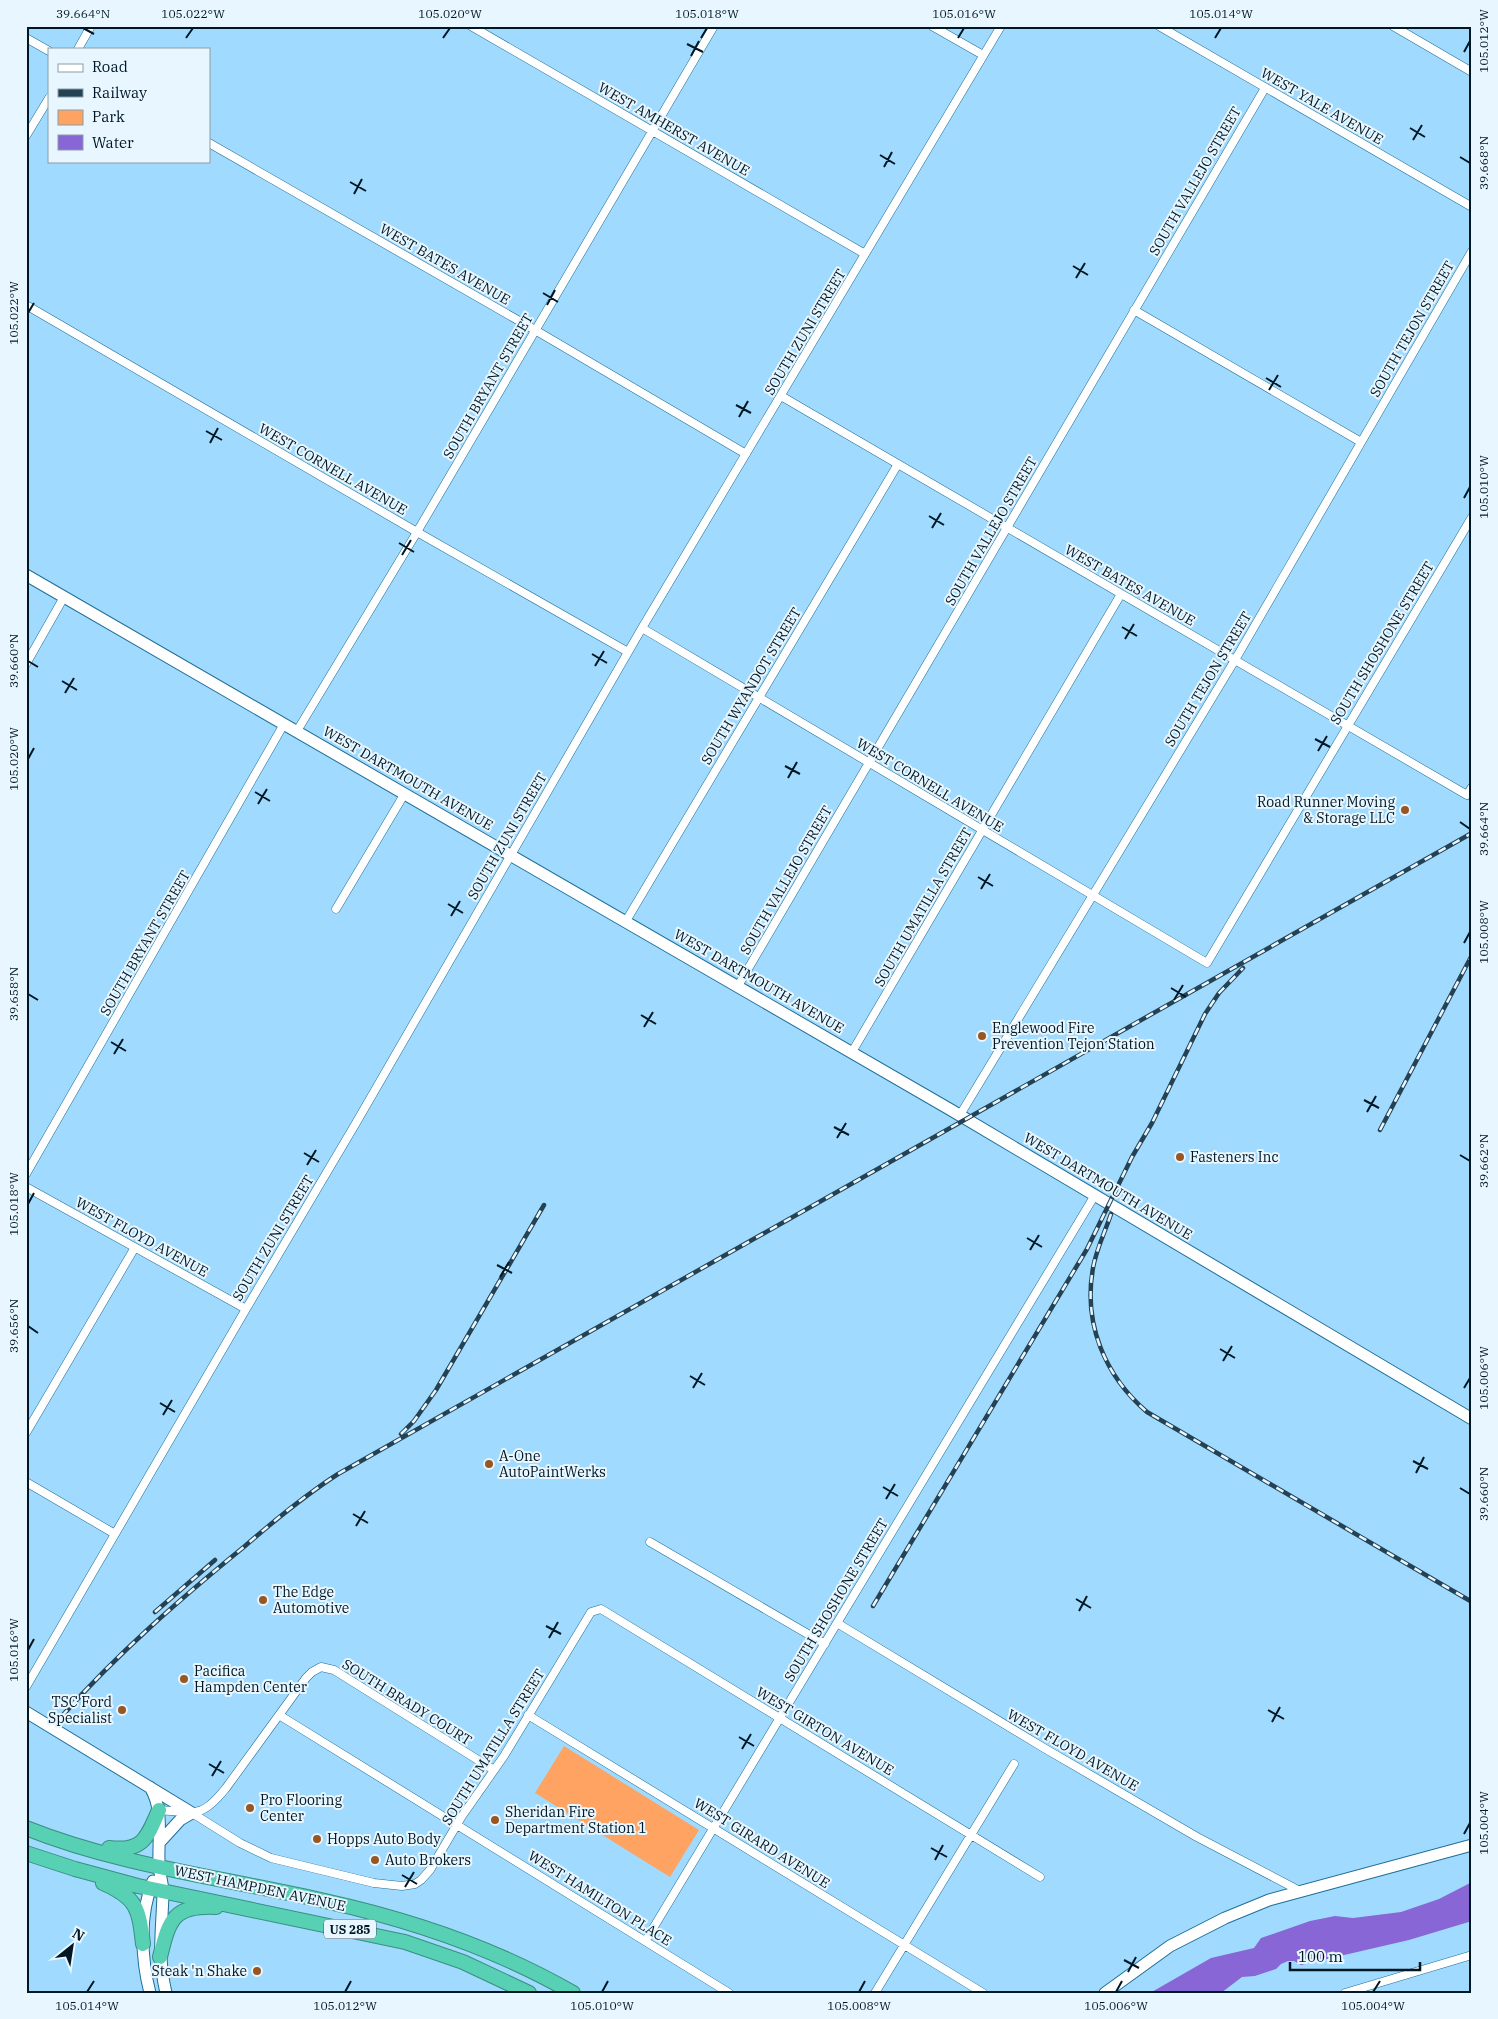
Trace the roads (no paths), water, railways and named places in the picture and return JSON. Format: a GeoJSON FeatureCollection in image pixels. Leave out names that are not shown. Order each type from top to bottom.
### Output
{"type":"FeatureCollection","features":[{"type":"Feature","properties":{"kind":"highway"},"geometry":{"type":"LineString","coordinates":[[74,1844],[117,1849],[132,1848],[146,1836],[159,1810]]}},
{"type":"Feature","properties":{"kind":"highway","name":"WEST HAMPDEN AVENUE"},"geometry":{"type":"LineString","coordinates":[[26,1828],[74,1844],[159,1866],[324,1900],[426,1927],[505,1958],[572,1993]]}},
{"type":"Feature","properties":{"kind":"highway","name":"WEST HAMPDEN AVENUE"},"geometry":{"type":"LineString","coordinates":[[26,1854],[156,1889],[423,1947],[485,1971],[529,1993]]}},
{"type":"Feature","properties":{"kind":"highway"},"geometry":{"type":"LineString","coordinates":[[51,1862],[110,1886],[132,1900],[140,1915],[143,1944]]}},
{"type":"Feature","properties":{"kind":"highway"},"geometry":{"type":"LineString","coordinates":[[160,1956],[169,1924],[182,1912],[195,1908],[211,1907],[263,1912]]}},
{"type":"Feature","properties":{"kind":"main road","name":"WEST DARTMOUTH AVENUE"},"geometry":{"type":"LineString","coordinates":[[26,576],[852,1052],[1472,1419]]}},
{"type":"Feature","properties":{"kind":"main road"},"geometry":{"type":"LineString","coordinates":[[26,1712],[192,1813],[180,1820],[159,1843]]}},
{"type":"Feature","properties":{"kind":"main road"},"geometry":{"type":"LineString","coordinates":[[150,1787],[156,1797],[159,1810],[159,1866],[156,1889],[160,1956],[166,1993]]}},
{"type":"Feature","properties":{"kind":"main road"},"geometry":{"type":"LineString","coordinates":[[1105,1993],[1146,1962],[1190,1935],[1269,1900],[1472,1845]]}},
{"type":"Feature","properties":{"kind":"main road"},"geometry":{"type":"LineString","coordinates":[[150,1993],[144,1963],[143,1944],[145,1916],[156,1889]]}},
{"type":"Feature","properties":{"kind":"street"},"geometry":{"type":"LineString","coordinates":[[79,48],[91,26]]}},
{"type":"Feature","properties":{"kind":"street","name":"WEST AMHERST AVENUE"},"geometry":{"type":"LineString","coordinates":[[471,26],[865,254]]}},
{"type":"Feature","properties":{"kind":"street","name":"SOUTH BRYANT STREET"},"geometry":{"type":"LineString","coordinates":[[297,731],[417,532],[714,26]]}},
{"type":"Feature","properties":{"kind":"street"},"geometry":{"type":"LineString","coordinates":[[932,26],[983,55]]}},
{"type":"Feature","properties":{"kind":"street","name":"SOUTH ZUNI STREET"},"geometry":{"type":"LineString","coordinates":[[26,1687],[366,1106],[642,628],[1000,26]]}},
{"type":"Feature","properties":{"kind":"street","name":"WEST YALE AVENUE"},"geometry":{"type":"LineString","coordinates":[[1159,26],[1472,207]]}},
{"type":"Feature","properties":{"kind":"street"},"geometry":{"type":"LineString","coordinates":[[1393,26],[1472,72]]}},
{"type":"Feature","properties":{"kind":"street"},"geometry":{"type":"LineString","coordinates":[[26,38],[48,50]]}},
{"type":"Feature","properties":{"kind":"street","name":"SOUTH VALLEJO STREET"},"geometry":{"type":"LineString","coordinates":[[738,986],[1265,88]]}},
{"type":"Feature","properties":{"kind":"street"},"geometry":{"type":"LineString","coordinates":[[26,136],[48,100]]}},
{"type":"Feature","properties":{"kind":"street","name":"WEST BATES AVENUE"},"geometry":{"type":"LineString","coordinates":[[210,144],[536,330],[746,454]]}},
{"type":"Feature","properties":{"kind":"street","name":"SOUTH TEJON STREET"},"geometry":{"type":"LineString","coordinates":[[960,1115],[1235,660],[1472,251]]}},
{"type":"Feature","properties":{"kind":"street","name":"WEST CORNELL AVENUE"},"geometry":{"type":"LineString","coordinates":[[26,305],[628,652]]}},
{"type":"Feature","properties":{"kind":"street"},"geometry":{"type":"LineString","coordinates":[[1134,310],[1360,442]]}},
{"type":"Feature","properties":{"kind":"street","name":"WEST BATES AVENUE"},"geometry":{"type":"LineString","coordinates":[[781,396],[1467,795],[1472,787]]}},
{"type":"Feature","properties":{"kind":"street","name":"SOUTH WYANDOT STREET"},"geometry":{"type":"LineString","coordinates":[[626,921],[898,464]]}},
{"type":"Feature","properties":{"kind":"street","name":"SOUTH SHOSHONE STREET"},"geometry":{"type":"LineString","coordinates":[[1207,962],[1472,517]]}},
{"type":"Feature","properties":{"kind":"street","name":"SOUTH UMATILLA STREET"},"geometry":{"type":"LineString","coordinates":[[852,1052],[1122,594]]}},
{"type":"Feature","properties":{"kind":"street"},"geometry":{"type":"LineString","coordinates":[[26,664],[64,597]]}},
{"type":"Feature","properties":{"kind":"street","name":"WEST CORNELL AVENUE"},"geometry":{"type":"LineString","coordinates":[[642,628],[1207,962]]}},
{"type":"Feature","properties":{"kind":"street","name":"SOUTH BRYANT STREET"},"geometry":{"type":"LineString","coordinates":[[26,1174],[284,724]]}},
{"type":"Feature","properties":{"kind":"street"},"geometry":{"type":"LineString","coordinates":[[336,909],[405,793]]}},
{"type":"Feature","properties":{"kind":"street","name":"WEST FLOYD AVENUE"},"geometry":{"type":"LineString","coordinates":[[26,1187],[134,1249],[246,1309]]}},
{"type":"Feature","properties":{"kind":"street","name":"SOUTH SHOSHONE STREET"},"geometry":{"type":"LineString","coordinates":[[646,1940],[1095,1196]]}},
{"type":"Feature","properties":{"kind":"street"},"geometry":{"type":"LineString","coordinates":[[26,1433],[134,1249]]}},
{"type":"Feature","properties":{"kind":"street"},"geometry":{"type":"LineString","coordinates":[[26,1482],[115,1534]]}},
{"type":"Feature","properties":{"kind":"street"},"geometry":{"type":"LineString","coordinates":[[650,1542],[824,1644]]}},
{"type":"Feature","properties":{"kind":"street","name":"SOUTH UMATILLA STREET"},"geometry":{"type":"LineString","coordinates":[[192,1813],[240,1843],[271,1858],[374,1883],[402,1886],[415,1884],[426,1875],[462,1816],[494,1770],[591,1612],[596,1609]]}},
{"type":"Feature","properties":{"kind":"street","name":"WEST GIRTON AVENUE"},"geometry":{"type":"LineString","coordinates":[[596,1609],[602,1609],[1040,1877]]}},
{"type":"Feature","properties":{"kind":"street","name":"WEST FLOYD AVENUE"},"geometry":{"type":"LineString","coordinates":[[837,1623],[1044,1748],[1197,1837],[1300,1891]]}},
{"type":"Feature","properties":{"kind":"street","name":"SOUTH BRADY COURT"},"geometry":{"type":"LineString","coordinates":[[192,1813],[205,1810],[218,1798],[312,1672],[321,1667],[328,1668],[494,1770]]}},
{"type":"Feature","properties":{"kind":"street","name":"WEST HAMILTON PLACE"},"geometry":{"type":"LineString","coordinates":[[279,1715],[729,1993]]}},
{"type":"Feature","properties":{"kind":"street","name":"WEST GIRARD AVENUE"},"geometry":{"type":"LineString","coordinates":[[528,1715],[983,1993]]}},
{"type":"Feature","properties":{"kind":"street"},"geometry":{"type":"LineString","coordinates":[[875,1993],[1014,1764]]}},
{"type":"Feature","properties":{"kind":"street"},"geometry":{"type":"LineString","coordinates":[[159,1810],[192,1813]]}},
{"type":"Feature","properties":{"kind":"street"},"geometry":{"type":"LineString","coordinates":[[1345,1993],[1472,1955]]}},
{"type":"Feature","properties":{"kind":"water"},"geometry":{"type":"Polygon","coordinates":[[[1472,1882],[1472,1921],[1409,1940],[1301,1965],[1294,1961],[1288,1961],[1276,1969],[1255,1976],[1242,1977],[1221,1993],[1207,1991],[1199,1993],[1150,1993],[1211,1958],[1254,1948],[1261,1938],[1310,1921],[1335,1916],[1353,1918],[1401,1912],[1439,1899],[1472,1882]]]}},
{"type":"Feature","properties":{"kind":"railway"},"geometry":{"type":"LineString","coordinates":[[62,1716],[127,1648],[173,1606],[279,1518],[338,1474],[1472,833]]}},
{"type":"Feature","properties":{"kind":"railway"},"geometry":{"type":"LineString","coordinates":[[1380,1130],[1472,955]]}},
{"type":"Feature","properties":{"kind":"railway"},"geometry":{"type":"LineString","coordinates":[[873,1606],[1087,1249],[1132,1157],[1152,1123],[1205,1014],[1219,993],[1243,968]]}},
{"type":"Feature","properties":{"kind":"railway"},"geometry":{"type":"LineString","coordinates":[[401,1434],[414,1421],[436,1390],[544,1205]]}},
{"type":"Feature","properties":{"kind":"railway"},"geometry":{"type":"LineString","coordinates":[[1111,1214],[1094,1261],[1091,1309],[1100,1348],[1119,1382],[1132,1398],[1147,1412],[1472,1602]]}},
{"type":"Feature","properties":{"kind":"railway"},"geometry":{"type":"LineString","coordinates":[[155,1612],[215,1560]]}},
{"type":"Feature","properties":{"kind":"place","name":"Road Runner Moving & Storage LLC"},"geometry":{"type":"Point","coordinates":[1405,810]}},
{"type":"Feature","properties":{"kind":"place","name":"Englewood Fire Prevention Tejon Station"},"geometry":{"type":"Point","coordinates":[982,1036]}},
{"type":"Feature","properties":{"kind":"place","name":"Fasteners Inc"},"geometry":{"type":"Point","coordinates":[1180,1157]}},
{"type":"Feature","properties":{"kind":"place","name":"A-One AutoPaintWerks"},"geometry":{"type":"Point","coordinates":[489,1464]}},
{"type":"Feature","properties":{"kind":"place","name":"The Edge Automotive"},"geometry":{"type":"Point","coordinates":[263,1600]}},
{"type":"Feature","properties":{"kind":"place","name":"Pacifica Hampden Center"},"geometry":{"type":"Point","coordinates":[184,1679]}},
{"type":"Feature","properties":{"kind":"place","name":"TSC Ford Specialist"},"geometry":{"type":"Point","coordinates":[122,1710]}},
{"type":"Feature","properties":{"kind":"place","name":"Pro Flooring Center"},"geometry":{"type":"Point","coordinates":[250,1808]}},
{"type":"Feature","properties":{"kind":"place","name":"Sheridan Fire Department Station 1"},"geometry":{"type":"Point","coordinates":[495,1820]}},
{"type":"Feature","properties":{"kind":"place","name":"Hopps Auto Body"},"geometry":{"type":"Point","coordinates":[317,1839]}},
{"type":"Feature","properties":{"kind":"place","name":"Auto Brokers"},"geometry":{"type":"Point","coordinates":[375,1860]}},
{"type":"Feature","properties":{"kind":"place","name":"Steak 'n Shake"},"geometry":{"type":"Point","coordinates":[257,1971]}}]}
